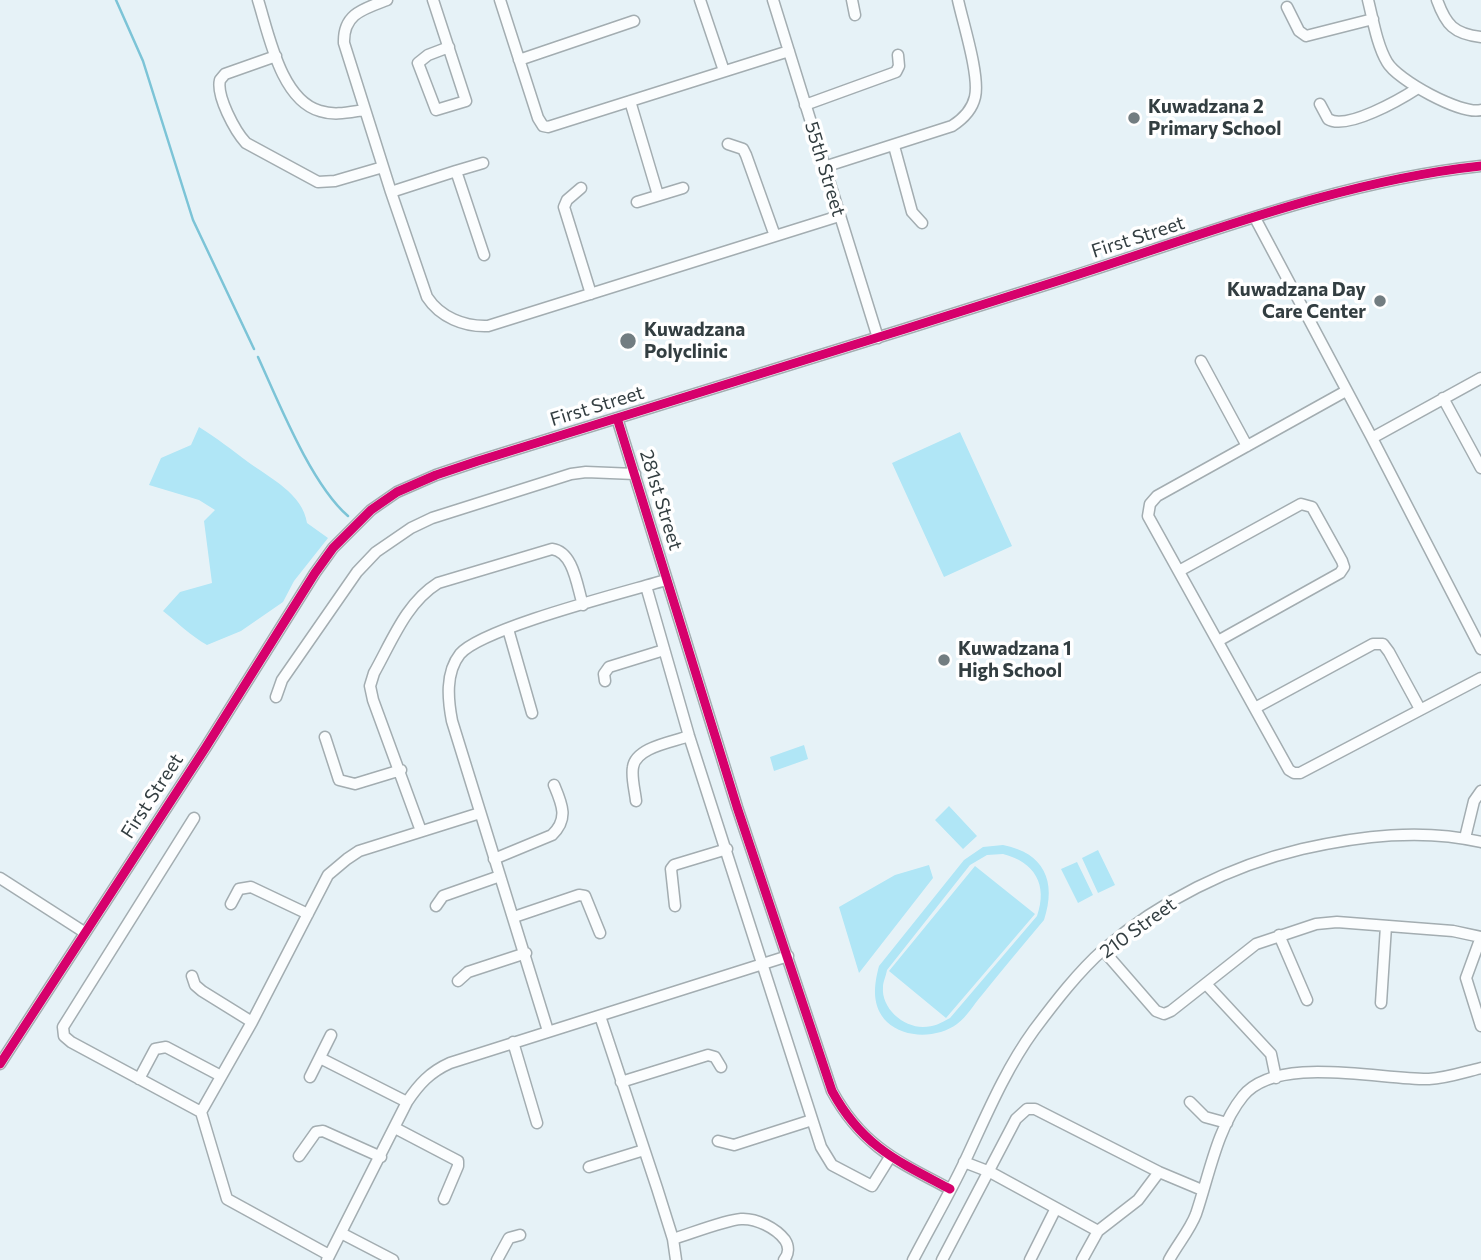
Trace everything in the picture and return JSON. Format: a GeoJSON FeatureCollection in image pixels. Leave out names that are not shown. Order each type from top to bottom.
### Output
{"type":"FeatureCollection","features":[{"type":"Feature","properties":{"kind":"street"},"geometry":{"type":"LineString","coordinates":[[258,0],[276,56],[292,91],[303,103],[320,111],[336,114],[365,110]]}},
{"type":"Feature","properties":{"kind":"street"},"geometry":{"type":"LineString","coordinates":[[387,0],[358,11],[351,17],[345,28],[344,43],[427,297],[433,306],[449,317],[477,326],[488,326],[839,216]]}},
{"type":"Feature","properties":{"kind":"street"},"geometry":{"type":"LineString","coordinates":[[433,0],[449,47],[466,101],[436,110],[418,63],[428,55],[449,47]]}},
{"type":"Feature","properties":{"kind":"street"},"geometry":{"type":"LineString","coordinates":[[500,0],[538,118],[543,126],[553,126],[789,51]]}},
{"type":"Feature","properties":{"kind":"street"},"geometry":{"type":"LineString","coordinates":[[700,0],[724,71]]}},
{"type":"Feature","properties":{"kind":"street","name":"55th Street"},"geometry":{"type":"LineString","coordinates":[[773,0],[878,338]]}},
{"type":"Feature","properties":{"kind":"street"},"geometry":{"type":"LineString","coordinates":[[852,0],[855,15]]}},
{"type":"Feature","properties":{"kind":"street"},"geometry":{"type":"LineString","coordinates":[[824,167],[952,126],[967,114],[974,100],[976,84],[958,0]]}},
{"type":"Feature","properties":{"kind":"street"},"geometry":{"type":"LineString","coordinates":[[1368,0],[1388,65],[1418,88],[1465,110],[1481,110]]}},
{"type":"Feature","properties":{"kind":"street"},"geometry":{"type":"LineString","coordinates":[[1437,0],[1444,18],[1455,30],[1468,36],[1481,37]]}},
{"type":"Feature","properties":{"kind":"street"},"geometry":{"type":"LineString","coordinates":[[1287,7],[1299,31],[1306,36],[1373,19]]}},
{"type":"Feature","properties":{"kind":"street"},"geometry":{"type":"LineString","coordinates":[[519,60],[634,21]]}},
{"type":"Feature","properties":{"kind":"street"},"geometry":{"type":"LineString","coordinates":[[805,105],[896,72],[899,66],[898,55]]}},
{"type":"Feature","properties":{"kind":"street"},"geometry":{"type":"LineString","coordinates":[[276,56],[225,74],[220,80],[220,94],[238,134],[246,143],[318,182],[335,181],[383,167]]}},
{"type":"Feature","properties":{"kind":"street"},"geometry":{"type":"LineString","coordinates":[[1320,104],[1328,119],[1340,123],[1392,105],[1418,88]]}},
{"type":"Feature","properties":{"kind":"street"},"geometry":{"type":"LineString","coordinates":[[630,101],[658,195]]}},
{"type":"Feature","properties":{"kind":"street"},"geometry":{"type":"LineString","coordinates":[[728,144],[743,149],[747,155],[775,236]]}},
{"type":"Feature","properties":{"kind":"street"},"geometry":{"type":"LineString","coordinates":[[894,146],[912,212],[922,223]]}},
{"type":"Feature","properties":{"kind":"street"},"geometry":{"type":"LineString","coordinates":[[391,192],[483,163]]}},
{"type":"Feature","properties":{"kind":"street","name":"First Street"},"geometry":{"type":"LineString","coordinates":[[0,1064],[206,747],[315,573],[345,534],[386,499],[414,484],[617,418],[878,338],[1290,206],[1398,178],[1481,166]]}},
{"type":"Feature","properties":{"kind":"street"},"geometry":{"type":"LineString","coordinates":[[456,171],[484,255]]}},
{"type":"Feature","properties":{"kind":"street"},"geometry":{"type":"LineString","coordinates":[[581,188],[567,200],[565,207],[591,294]]}},
{"type":"Feature","properties":{"kind":"street"},"geometry":{"type":"LineString","coordinates":[[637,202],[683,188]]}},
{"type":"Feature","properties":{"kind":"street"},"geometry":{"type":"LineString","coordinates":[[1255,218],[1481,649]]}},
{"type":"Feature","properties":{"kind":"street"},"geometry":{"type":"LineString","coordinates":[[1201,360],[1247,446]]}},
{"type":"Feature","properties":{"kind":"street"},"geometry":{"type":"LineString","coordinates":[[1372,438],[1481,378]]}},
{"type":"Feature","properties":{"kind":"street"},"geometry":{"type":"LineString","coordinates":[[1346,391],[1157,496],[1150,504],[1148,516],[1289,769],[1294,773],[1300,773],[1481,678]]}},
{"type":"Feature","properties":{"kind":"street"},"geometry":{"type":"LineString","coordinates":[[1443,398],[1481,468]]}},
{"type":"Feature","properties":{"kind":"street","name":"281st Street"},"geometry":{"type":"LineString","coordinates":[[617,418],[737,807],[832,1091],[848,1118],[864,1136],[890,1157],[950,1189]]}},
{"type":"Feature","properties":{"kind":"street"},"geometry":{"type":"LineString","coordinates":[[276,697],[282,680],[357,572],[376,552],[411,528],[432,518],[571,474],[635,474]]}},
{"type":"Feature","properties":{"kind":"street"},"geometry":{"type":"LineString","coordinates":[[1179,571],[1301,504],[1312,507],[1336,550],[1344,567],[1340,573],[1218,641]]}},
{"type":"Feature","properties":{"kind":"street"},"geometry":{"type":"LineString","coordinates":[[421,831],[370,686],[374,673],[414,602],[438,583],[552,549],[562,551],[568,558],[583,605]]}},
{"type":"Feature","properties":{"kind":"street"},"geometry":{"type":"LineString","coordinates":[[548,1031],[450,708],[450,676],[460,654],[470,645],[508,629],[666,580]]}},
{"type":"Feature","properties":{"kind":"street"},"geometry":{"type":"LineString","coordinates":[[646,586],[689,736],[821,1147],[832,1164],[872,1186],[890,1157]]}},
{"type":"Feature","properties":{"kind":"street"},"geometry":{"type":"LineString","coordinates":[[508,629],[532,713]]}},
{"type":"Feature","properties":{"kind":"street"},"geometry":{"type":"LineString","coordinates":[[1255,708],[1373,644],[1382,644],[1420,709]]}},
{"type":"Feature","properties":{"kind":"street"},"geometry":{"type":"LineString","coordinates":[[605,681],[604,674],[609,667],[664,649]]}},
{"type":"Feature","properties":{"kind":"street"},"geometry":{"type":"LineString","coordinates":[[636,801],[632,768],[636,759],[642,752],[689,736]]}},
{"type":"Feature","properties":{"kind":"street"},"geometry":{"type":"LineString","coordinates":[[325,737],[339,780],[355,784],[401,771]]}},
{"type":"Feature","properties":{"kind":"street"},"geometry":{"type":"LineString","coordinates":[[494,859],[552,835],[560,828],[563,806],[554,785]]}},
{"type":"Feature","properties":{"kind":"street"},"geometry":{"type":"LineString","coordinates":[[1465,838],[1474,801],[1481,791]]}},
{"type":"Feature","properties":{"kind":"street"},"geometry":{"type":"LineString","coordinates":[[480,813],[359,851],[328,875],[252,1022],[201,1112],[223,1193],[227,1199],[328,1257],[407,1102],[419,1083],[435,1070],[513,1042],[788,956]]}},
{"type":"Feature","properties":{"kind":"street"},"geometry":{"type":"LineString","coordinates":[[194,818],[63,1027],[64,1036],[71,1042],[201,1112]]}},
{"type":"Feature","properties":{"kind":"street","name":"210 Street"},"geometry":{"type":"LineString","coordinates":[[913,1260],[964,1162],[990,1104],[1033,1031],[1103,950],[1140,922],[1200,885],[1287,853],[1331,843],[1397,834],[1465,838],[1481,842]]}},
{"type":"Feature","properties":{"kind":"street"},"geometry":{"type":"LineString","coordinates":[[674,906],[671,869],[674,865],[727,849]]}},
{"type":"Feature","properties":{"kind":"street"},"geometry":{"type":"LineString","coordinates":[[436,906],[443,896],[500,876]]}},
{"type":"Feature","properties":{"kind":"street"},"geometry":{"type":"LineString","coordinates":[[0,878],[84,932]]}},
{"type":"Feature","properties":{"kind":"street"},"geometry":{"type":"LineString","coordinates":[[231,904],[239,889],[251,887],[308,914]]}},
{"type":"Feature","properties":{"kind":"street"},"geometry":{"type":"LineString","coordinates":[[514,917],[579,895],[589,902],[600,933]]}},
{"type":"Feature","properties":{"kind":"street"},"geometry":{"type":"LineString","coordinates":[[1103,950],[1156,1011],[1164,1014],[1171,1012],[1256,944],[1316,924],[1336,922],[1453,931],[1481,937],[1466,978],[1481,1026]]}},
{"type":"Feature","properties":{"kind":"street"},"geometry":{"type":"LineString","coordinates":[[1381,1003],[1386,926]]}},
{"type":"Feature","properties":{"kind":"street"},"geometry":{"type":"LineString","coordinates":[[1279,935],[1307,1000]]}},
{"type":"Feature","properties":{"kind":"street"},"geometry":{"type":"LineString","coordinates":[[458,981],[468,972],[526,953]]}},
{"type":"Feature","properties":{"kind":"street"},"geometry":{"type":"LineString","coordinates":[[192,976],[195,985],[202,991],[252,1022]]}},
{"type":"Feature","properties":{"kind":"street"},"geometry":{"type":"LineString","coordinates":[[1206,984],[1271,1054],[1276,1078]]}},
{"type":"Feature","properties":{"kind":"street"},"geometry":{"type":"LineString","coordinates":[[600,1016],[673,1239],[676,1260]]}},
{"type":"Feature","properties":{"kind":"street"},"geometry":{"type":"LineString","coordinates":[[310,1077],[331,1035]]}},
{"type":"Feature","properties":{"kind":"street"},"geometry":{"type":"LineString","coordinates":[[513,1042],[537,1123]]}},
{"type":"Feature","properties":{"kind":"street"},"geometry":{"type":"LineString","coordinates":[[139,1079],[155,1049],[160,1047],[166,1047],[221,1076]]}},
{"type":"Feature","properties":{"kind":"street"},"geometry":{"type":"LineString","coordinates":[[621,1082],[708,1055],[715,1058],[721,1067]]}},
{"type":"Feature","properties":{"kind":"street"},"geometry":{"type":"LineString","coordinates":[[320,1058],[407,1102]]}},
{"type":"Feature","properties":{"kind":"street"},"geometry":{"type":"LineString","coordinates":[[1169,1260],[1195,1216],[1227,1123],[1244,1094],[1259,1084],[1291,1073],[1325,1071],[1430,1079],[1481,1068]]}},
{"type":"Feature","properties":{"kind":"street"},"geometry":{"type":"LineString","coordinates":[[1190,1102],[1205,1117],[1227,1123]]}},
{"type":"Feature","properties":{"kind":"street"},"geometry":{"type":"LineString","coordinates":[[942,1260],[1016,1119],[1027,1109],[1035,1109],[1159,1172],[1202,1190]]}},
{"type":"Feature","properties":{"kind":"street"},"geometry":{"type":"LineString","coordinates":[[719,1141],[734,1145],[812,1121]]}},
{"type":"Feature","properties":{"kind":"street"},"geometry":{"type":"LineString","coordinates":[[395,1128],[458,1161],[444,1199]]}},
{"type":"Feature","properties":{"kind":"street"},"geometry":{"type":"LineString","coordinates":[[299,1156],[316,1132],[323,1131],[381,1157]]}},
{"type":"Feature","properties":{"kind":"street"},"geometry":{"type":"LineString","coordinates":[[589,1167],[644,1150]]}},
{"type":"Feature","properties":{"kind":"street"},"geometry":{"type":"LineString","coordinates":[[964,1162],[990,1172],[1098,1231]]}},
{"type":"Feature","properties":{"kind":"street"},"geometry":{"type":"LineString","coordinates":[[1082,1260],[1098,1231],[1138,1200],[1159,1172]]}},
{"type":"Feature","properties":{"kind":"street"},"geometry":{"type":"LineString","coordinates":[[1030,1260],[1056,1209]]}},
{"type":"Feature","properties":{"kind":"street"},"geometry":{"type":"LineString","coordinates":[[673,1239],[742,1219],[755,1221],[771,1227],[785,1240],[788,1255],[784,1260]]}},
{"type":"Feature","properties":{"kind":"street"},"geometry":{"type":"LineString","coordinates":[[341,1233],[393,1260]]}},
{"type":"Feature","properties":{"kind":"street"},"geometry":{"type":"LineString","coordinates":[[497,1260],[509,1238],[520,1235]]}},
{"type":"Feature","properties":{"kind":"shaded area"},"geometry":{"type":"Polygon","coordinates":[[[199,427],[284,488],[299,503],[307,523],[328,538],[294,581],[283,602],[241,631],[207,645],[163,611],[180,592],[212,583],[204,521],[215,510],[199,500],[149,485],[161,458],[191,445],[199,427]]]}},
{"type":"Feature","properties":{"kind":"shaded area"},"geometry":{"type":"Polygon","coordinates":[[[960,432],[1012,546],[944,577],[892,463],[960,432]]]}},
{"type":"Feature","properties":{"kind":"shaded area"},"geometry":{"type":"Polygon","coordinates":[[[804,745],[808,759],[774,771],[770,757],[804,745]]]}},
{"type":"Feature","properties":{"kind":"shaded area"},"geometry":{"type":"Polygon","coordinates":[[[949,806],[977,836],[963,849],[935,820],[949,806]]]}},
{"type":"Feature","properties":{"kind":"shaded area"},"geometry":{"type":"Polygon","coordinates":[[[1003,845],[1029,855],[1037,862],[1048,881],[1048,906],[1044,920],[957,1024],[941,1032],[922,1035],[894,1028],[882,1016],[876,1002],[875,988],[879,966],[964,860],[983,847],[1003,845]],[[1003,854],[987,855],[970,865],[887,970],[883,995],[890,1009],[901,1020],[923,1027],[950,1018],[1037,916],[1040,885],[1031,869],[1003,854]]]}},
{"type":"Feature","properties":{"kind":"shaded area"},"geometry":{"type":"Polygon","coordinates":[[[1098,850],[1115,885],[1098,893],[1082,858],[1098,850]]]}},
{"type":"Feature","properties":{"kind":"shaded area"},"geometry":{"type":"Polygon","coordinates":[[[1077,862],[1093,895],[1078,903],[1061,869],[1077,862]]]}},
{"type":"Feature","properties":{"kind":"shaded area"},"geometry":{"type":"Polygon","coordinates":[[[929,865],[933,878],[859,973],[839,907],[895,875],[929,865]]]}},
{"type":"Feature","properties":{"kind":"shaded area"},"geometry":{"type":"Polygon","coordinates":[[[975,866],[1035,914],[946,1018],[889,971],[975,866]]]}},
{"type":"Feature","properties":{"kind":"waterway"},"geometry":{"type":"LineString","coordinates":[[116,0],[143,61],[193,220],[254,349]]}},
{"type":"Feature","properties":{"kind":"waterway"},"geometry":{"type":"LineString","coordinates":[[258,357],[309,464],[334,502],[348,516]]}},
{"type":"Feature","properties":{"kind":"cycle path"},"geometry":{"type":"LineString","coordinates":[[0,1064],[206,747],[315,573],[333,548],[371,510],[397,492],[478,461],[991,302],[1270,212],[1375,184],[1481,166]]}},
{"type":"Feature","properties":{"kind":"cycle path"},"geometry":{"type":"LineString","coordinates":[[617,418],[737,807],[832,1091],[856,1126],[882,1150],[950,1189]]}},
{"type":"Feature","properties":{"kind":"place","name":"Kuwadzana 2 Primary School"},"geometry":{"type":"Point","coordinates":[1134,118]}},
{"type":"Feature","properties":{"kind":"place","name":"Kuwadzana Day Care Center"},"geometry":{"type":"Point","coordinates":[1380,301]}},
{"type":"Feature","properties":{"kind":"place","name":"Kuwadzana Polyclinic"},"geometry":{"type":"Point","coordinates":[628,341]}},
{"type":"Feature","properties":{"kind":"place","name":"Kuwadzana 1 High School"},"geometry":{"type":"Point","coordinates":[944,660]}}]}
